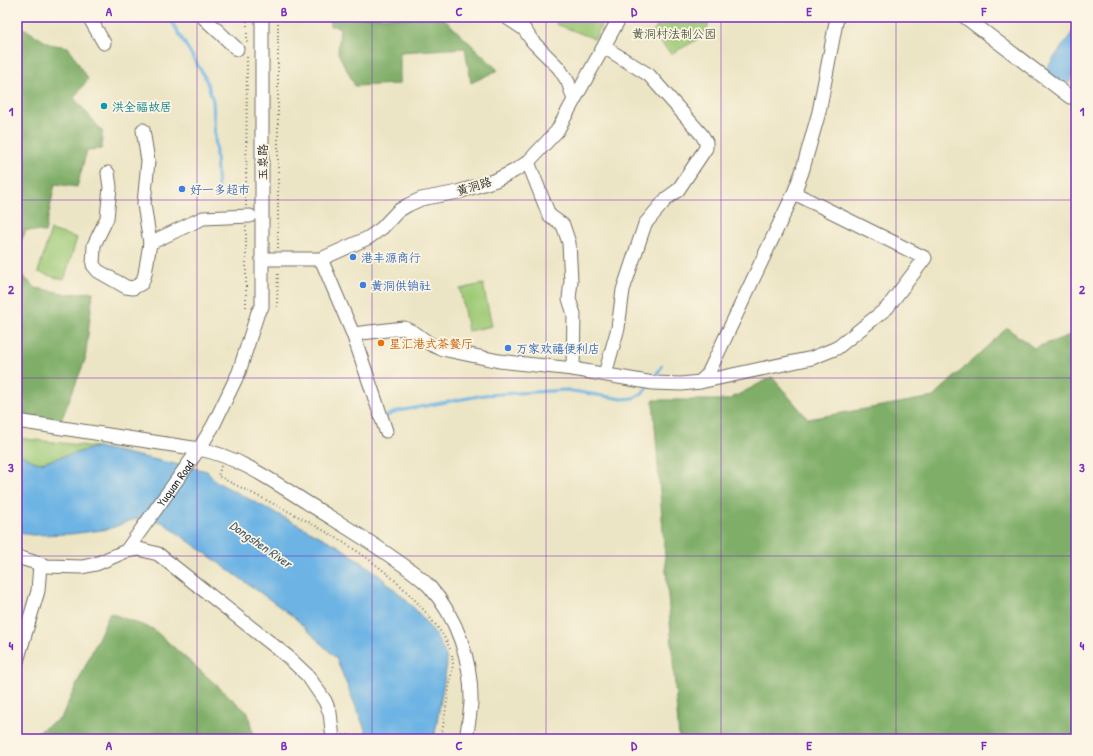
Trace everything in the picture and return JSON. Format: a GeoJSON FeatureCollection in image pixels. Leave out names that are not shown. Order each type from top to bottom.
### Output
{"type":"FeatureCollection","features":[{"type":"Feature","properties":{"kind":"street"},"geometry":{"type":"LineString","coordinates":[[89,17],[104,43]]}},
{"type":"Feature","properties":{"kind":"street"},"geometry":{"type":"LineString","coordinates":[[203,17],[243,51]]}},
{"type":"Feature","properties":{"kind":"street","name":"玉泉路"},"geometry":{"type":"LineString","coordinates":[[262,17],[262,259]]}},
{"type":"Feature","properties":{"kind":"street"},"geometry":{"type":"LineString","coordinates":[[506,17],[524,29],[533,42],[559,68],[568,82],[574,100]]}},
{"type":"Feature","properties":{"kind":"street","name":"黄洞路"},"geometry":{"type":"LineString","coordinates":[[262,259],[321,259],[368,238],[382,228],[398,211],[408,205],[421,200],[458,192],[496,180],[528,162],[558,131],[620,17]]}},
{"type":"Feature","properties":{"kind":"street"},"geometry":{"type":"LineString","coordinates":[[700,382],[708,374],[794,194],[802,172],[819,112],[836,17]]}},
{"type":"Feature","properties":{"kind":"street"},"geometry":{"type":"LineString","coordinates":[[965,17],[1070,97]]}},
{"type":"Feature","properties":{"kind":"street"},"geometry":{"type":"LineString","coordinates":[[604,47],[648,75],[702,135],[706,142],[706,148],[678,190],[667,198],[645,224],[623,290],[618,328],[605,374]]}},
{"type":"Feature","properties":{"kind":"street"},"geometry":{"type":"LineString","coordinates":[[108,174],[110,187],[107,218],[94,245],[93,265],[98,271],[126,288],[133,288],[142,283],[150,243],[144,204],[148,161],[142,130]]}},
{"type":"Feature","properties":{"kind":"street"},"geometry":{"type":"LineString","coordinates":[[528,162],[549,216],[562,224],[569,243],[571,281],[569,299],[574,314],[572,369]]}},
{"type":"Feature","properties":{"kind":"street"},"geometry":{"type":"LineString","coordinates":[[354,334],[404,328],[430,344],[442,349],[499,361],[572,369],[653,383],[681,384],[700,382],[812,358],[837,348],[887,308],[925,258],[794,194]]}},
{"type":"Feature","properties":{"kind":"street"},"geometry":{"type":"LineString","coordinates":[[150,243],[203,218],[248,217]]}},
{"type":"Feature","properties":{"kind":"street","name":"Yuquan Road"},"geometry":{"type":"LineString","coordinates":[[17,557],[40,564],[65,567],[82,567],[96,564],[126,551],[199,449],[213,426],[239,372],[258,312],[262,307],[262,259]]}},
{"type":"Feature","properties":{"kind":"street"},"geometry":{"type":"LineString","coordinates":[[321,259],[354,334],[386,431]]}},
{"type":"Feature","properties":{"kind":"street"},"geometry":{"type":"LineString","coordinates":[[17,421],[199,449],[224,456],[267,478],[379,548],[406,567],[428,585],[443,604],[457,631],[467,660],[471,689],[471,704],[466,739]]}},
{"type":"Feature","properties":{"kind":"street"},"geometry":{"type":"LineString","coordinates":[[126,551],[139,549],[148,550],[158,554],[298,665],[313,682],[324,700],[330,713],[337,737]]}},
{"type":"Feature","properties":{"kind":"street"},"geometry":{"type":"LineString","coordinates":[[17,661],[38,591],[40,564]]}},
{"type":"Feature","properties":{"kind":"path"},"geometry":{"type":"LineString","coordinates":[[246,307],[248,217],[243,51],[247,17]]}},
{"type":"Feature","properties":{"kind":"path"},"geometry":{"type":"LineString","coordinates":[[278,17],[278,252]]}},
{"type":"Feature","properties":{"kind":"path"},"geometry":{"type":"LineString","coordinates":[[277,307],[278,268]]}},
{"type":"Feature","properties":{"kind":"path"},"geometry":{"type":"LineString","coordinates":[[222,464],[218,476],[332,535],[359,552],[404,588],[432,620],[442,634],[452,655],[453,664],[441,739]]}},
{"type":"Feature","properties":{"kind":"path"},"geometry":{"type":"LineString","coordinates":[[337,737],[357,736],[357,739]]}},
{"type":"Feature","properties":{"kind":"green space"},"geometry":{"type":"Polygon","coordinates":[[[330,17],[442,17],[498,70],[471,83],[465,48],[400,52],[400,84],[355,86],[338,53],[340,27],[330,26],[330,17]]]}},
{"type":"Feature","properties":{"kind":"green space"},"geometry":{"type":"Polygon","coordinates":[[[559,17],[604,18],[595,39],[556,24],[559,17]]]}},
{"type":"Feature","properties":{"kind":"green space","name":"黄洞村法制公园"},"geometry":{"type":"Polygon","coordinates":[[[664,17],[706,17],[708,28],[697,40],[671,54],[652,33],[664,17]]]}},
{"type":"Feature","properties":{"kind":"green space"},"geometry":{"type":"Polygon","coordinates":[[[17,24],[49,44],[68,47],[88,79],[74,98],[102,131],[102,149],[87,150],[77,187],[55,184],[45,232],[26,230],[18,247],[19,273],[36,288],[67,294],[93,292],[85,360],[61,421],[17,417],[17,24]]]}},
{"type":"Feature","properties":{"kind":"green space"},"geometry":{"type":"Polygon","coordinates":[[[51,230],[77,238],[64,280],[38,272],[51,230]]]}},
{"type":"Feature","properties":{"kind":"green space"},"geometry":{"type":"Polygon","coordinates":[[[483,284],[492,326],[468,331],[460,289],[483,284]]]}},
{"type":"Feature","properties":{"kind":"green space"},"geometry":{"type":"Polygon","coordinates":[[[1007,328],[1034,348],[1076,333],[1076,739],[679,739],[653,400],[728,400],[772,377],[808,419],[933,397],[1007,328]]]}},
{"type":"Feature","properties":{"kind":"green space"},"geometry":{"type":"Polygon","coordinates":[[[17,438],[97,447],[41,463],[35,462],[17,453],[17,438]]]}},
{"type":"Feature","properties":{"kind":"green space"},"geometry":{"type":"Polygon","coordinates":[[[110,613],[153,629],[248,713],[254,739],[26,739],[61,718],[110,613]]]}},
{"type":"Feature","properties":{"kind":"water"},"geometry":{"type":"Polygon","coordinates":[[[1076,27],[1076,63],[1070,82],[1063,86],[1044,72],[1076,27]]]}},
{"type":"Feature","properties":{"kind":"water","name":"Dongshen River"},"geometry":{"type":"Polygon","coordinates":[[[97,447],[207,471],[215,481],[340,547],[374,571],[417,611],[437,637],[446,656],[447,664],[434,739],[369,739],[336,658],[294,617],[162,522],[135,519],[109,529],[71,534],[33,535],[17,533],[17,453],[35,462],[41,463],[97,447]]]}},
{"type":"Feature","properties":{"kind":"waterway"},"geometry":{"type":"LineString","coordinates":[[169,17],[206,79],[213,101],[218,190]]}},
{"type":"Feature","properties":{"kind":"waterway"},"geometry":{"type":"LineString","coordinates":[[653,380],[662,366]]}},
{"type":"Feature","properties":{"kind":"waterway"},"geometry":{"type":"LineString","coordinates":[[384,417],[398,411],[484,395],[566,390],[622,399],[633,398],[642,394],[648,386]]}},
{"type":"Feature","properties":{"kind":"place","name":"洪全福故居"},"geometry":{"type":"Point","coordinates":[104,106]}},
{"type":"Feature","properties":{"kind":"place","name":"好一多超市"},"geometry":{"type":"Point","coordinates":[182,189]}},
{"type":"Feature","properties":{"kind":"place","name":"港丰源商行"},"geometry":{"type":"Point","coordinates":[353,257]}},
{"type":"Feature","properties":{"kind":"place","name":"黄洞供销社"},"geometry":{"type":"Point","coordinates":[363,285]}},
{"type":"Feature","properties":{"kind":"place","name":"星汇港式茶餐厅"},"geometry":{"type":"Point","coordinates":[381,343]}},
{"type":"Feature","properties":{"kind":"place","name":"万家欢禧便利店"},"geometry":{"type":"Point","coordinates":[508,348]}}]}
